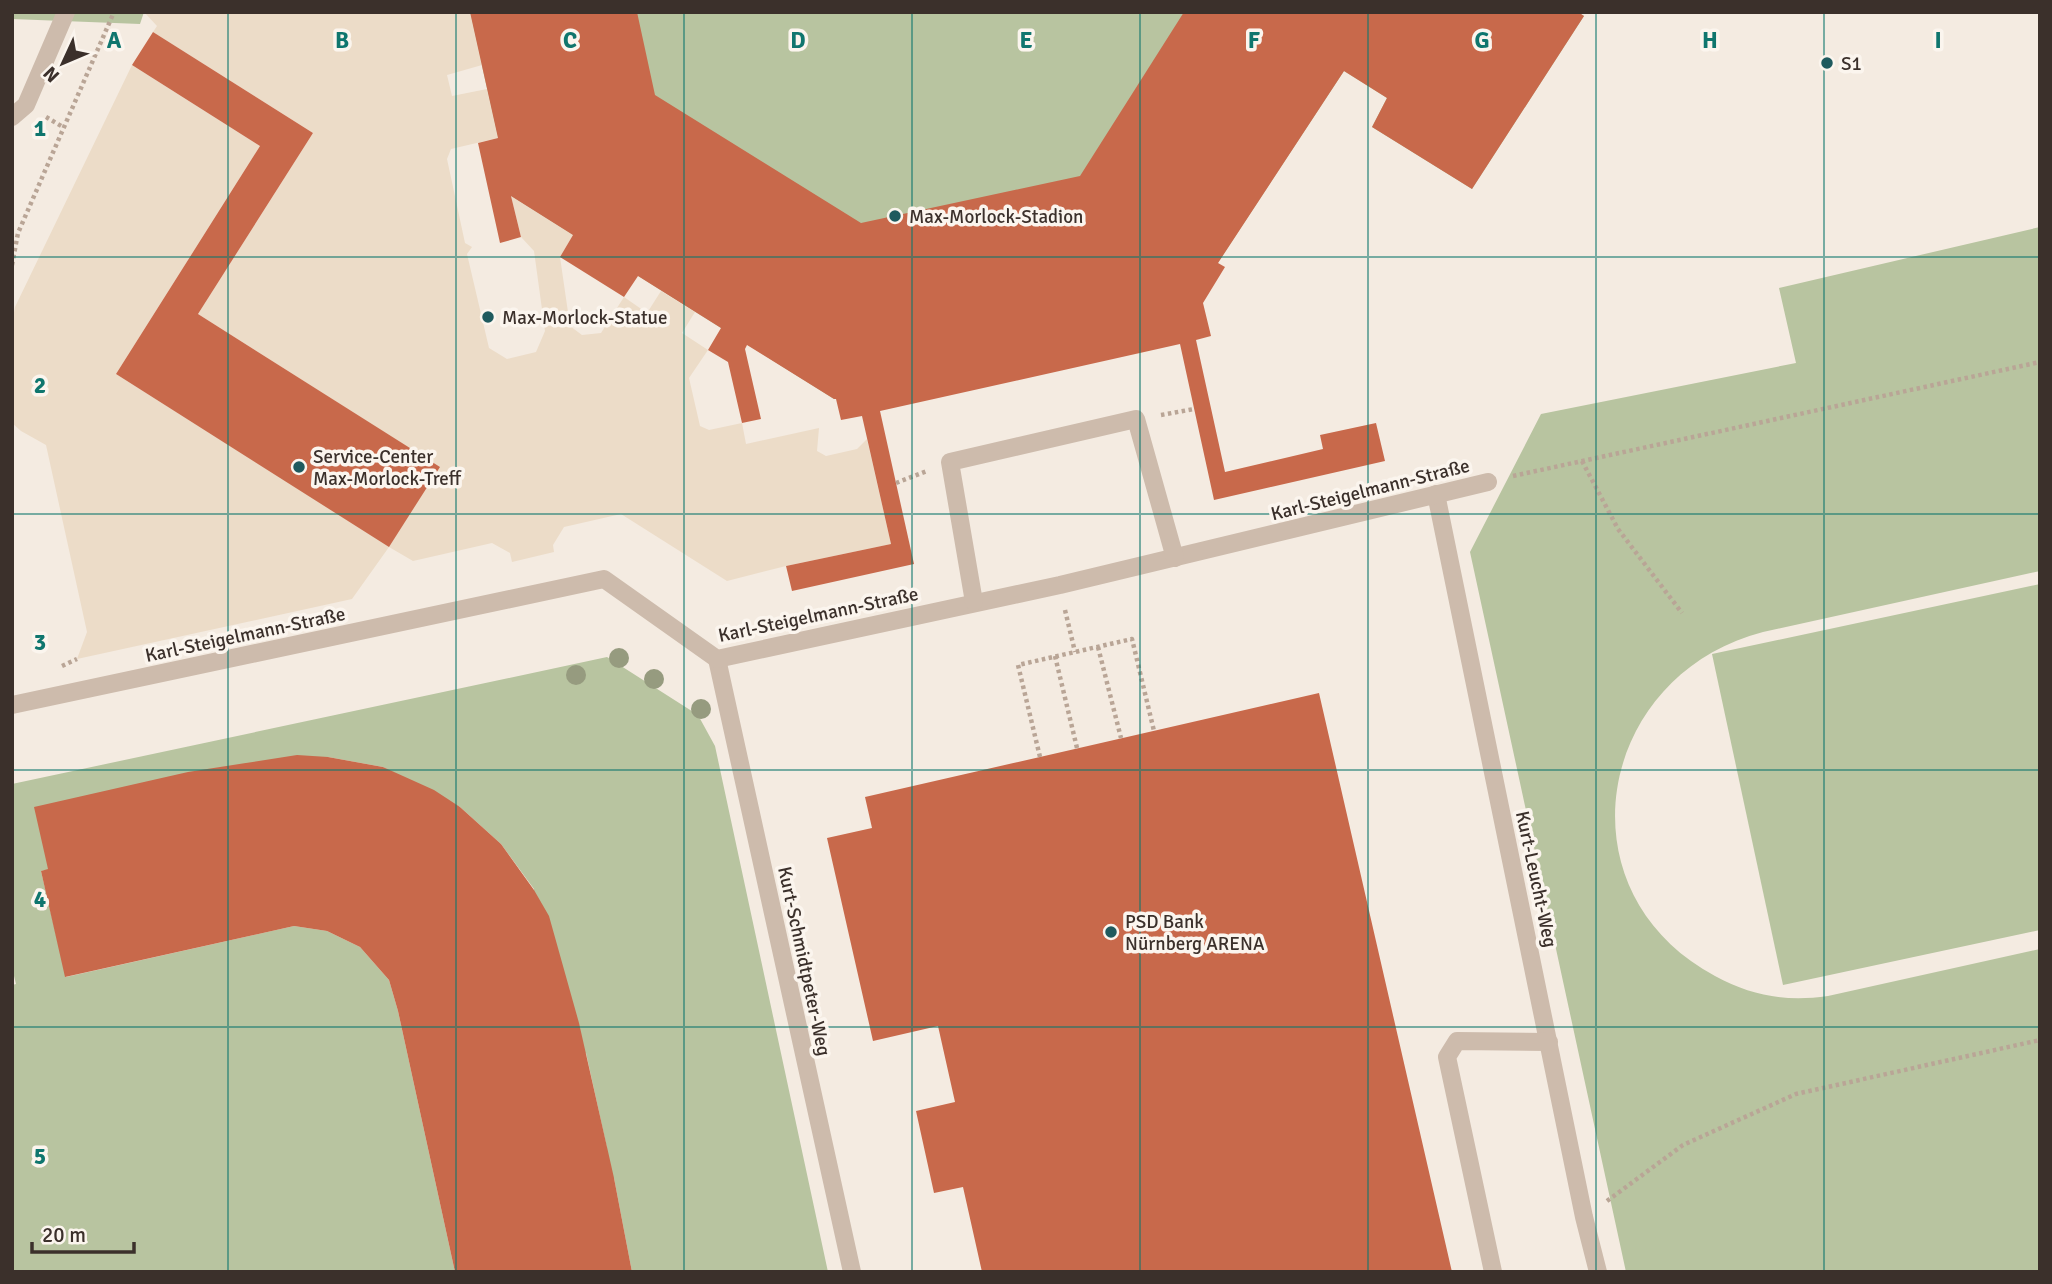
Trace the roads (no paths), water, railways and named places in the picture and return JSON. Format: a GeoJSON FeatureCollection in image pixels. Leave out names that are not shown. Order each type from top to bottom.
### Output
{"type":"FeatureCollection","features":[{"type":"Feature","properties":{"kind":"street"},"geometry":{"type":"LineString","coordinates":[[12,117],[26,105],[66,12]]}},
{"type":"Feature","properties":{"kind":"street"},"geometry":{"type":"LineString","coordinates":[[974,602],[950,462],[1136,419],[1175,558]]}},
{"type":"Feature","properties":{"kind":"street","name":"Karl-Steigelmann-Straße"},"geometry":{"type":"LineString","coordinates":[[12,705],[604,579],[717,659],[1060,585],[1488,482]]}},
{"type":"Feature","properties":{"kind":"street","name":"Kurt-Leucht-Weg"},"geometry":{"type":"LineString","coordinates":[[1436,494],[1584,1217],[1598,1272]]}},
{"type":"Feature","properties":{"kind":"street","name":"Kurt-Schmidtpeter-Weg"},"geometry":{"type":"LineString","coordinates":[[717,659],[852,1272]]}},
{"type":"Feature","properties":{"kind":"street"},"geometry":{"type":"LineString","coordinates":[[1493,1272],[1447,1057],[1457,1041],[1549,1042]]}},
{"type":"Feature","properties":{"kind":"place","name":"S1"},"geometry":{"type":"Point","coordinates":[1827,63]}},
{"type":"Feature","properties":{"kind":"place","name":"Max-Morlock-Stadion"},"geometry":{"type":"Point","coordinates":[895,216]}},
{"type":"Feature","properties":{"kind":"place","name":"Max-Morlock-Statue"},"geometry":{"type":"Point","coordinates":[488,317]}},
{"type":"Feature","properties":{"kind":"place","name":"Service-Center Max-Morlock-Treff"},"geometry":{"type":"Point","coordinates":[299,467]}},
{"type":"Feature","properties":{"kind":"place","name":"PSD Bank Nürnberg ARENA"},"geometry":{"type":"Point","coordinates":[1111,932]}}]}
